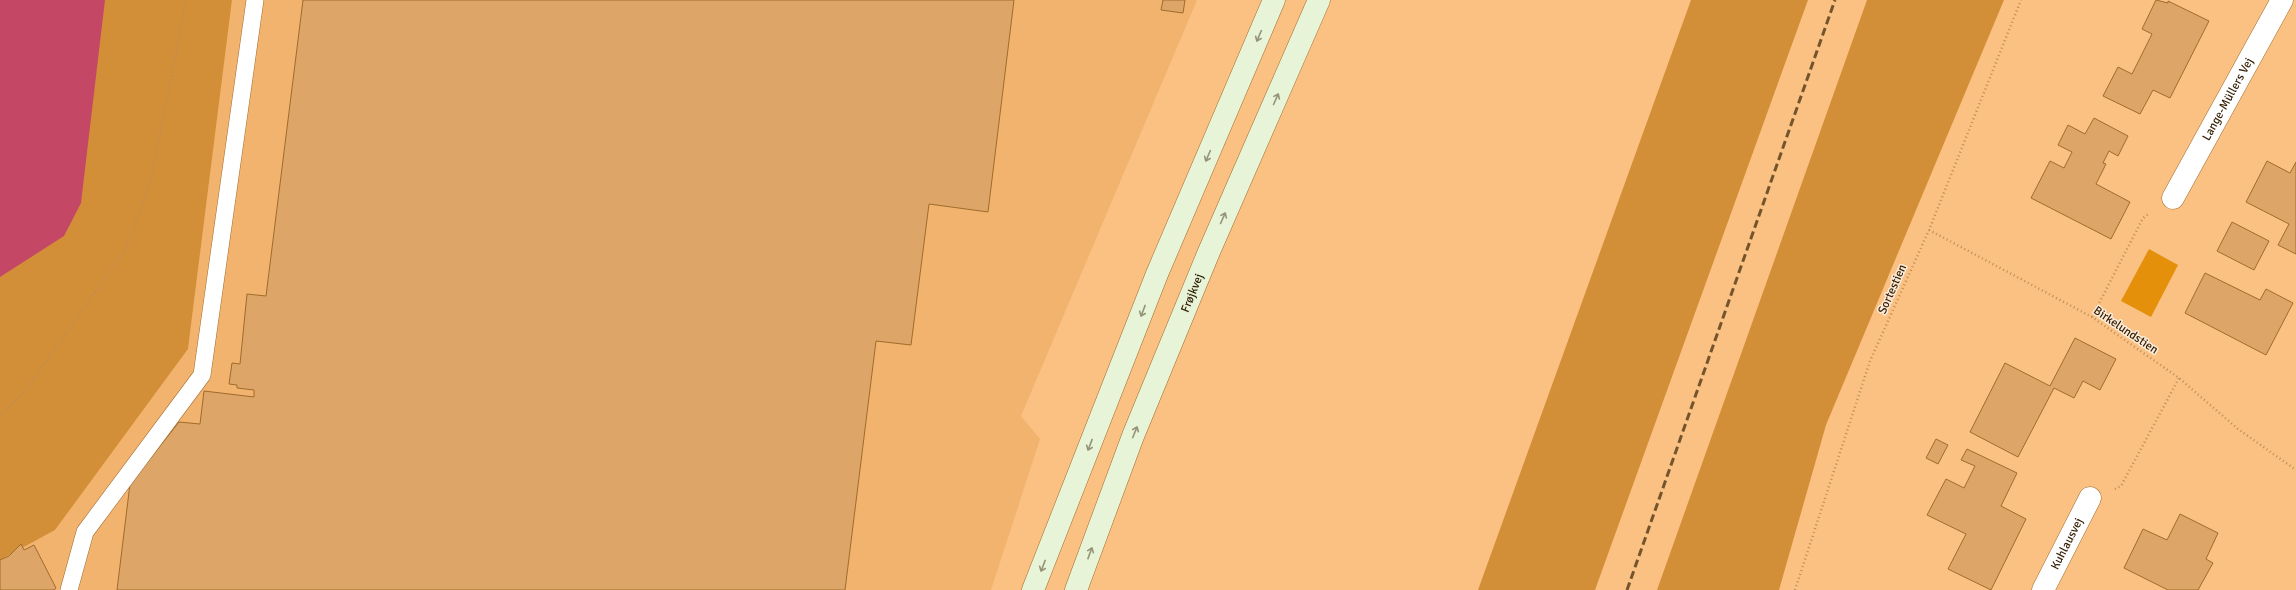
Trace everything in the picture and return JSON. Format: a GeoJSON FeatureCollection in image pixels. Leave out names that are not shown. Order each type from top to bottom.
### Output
{"type":"FeatureCollection","features":[{"type":"Feature","properties":{"kind":"street"},"geometry":{"type":"LineString","coordinates":[[1033,590],[1157,274],[1274,0]]}},
{"type":"Feature","properties":{"kind":"street","name":"Frøjkvej"},"geometry":{"type":"LineString","coordinates":[[1076,590],[1133,436],[1208,254],[1319,0]]}},
{"type":"Feature","properties":{"kind":"street","name":"Lange-Müllers Vej"},"geometry":{"type":"LineString","coordinates":[[2173,198],[2282,0]]}},
{"type":"Feature","properties":{"kind":"street","name":"Kuhlausvej"},"geometry":{"type":"LineString","coordinates":[[2043,590],[2090,498]]}},
{"type":"Feature","properties":{"kind":"lane"},"geometry":{"type":"LineString","coordinates":[[68,590],[85,532],[202,375],[254,0]]}},
{"type":"Feature","properties":{"kind":"path"},"geometry":{"type":"LineString","coordinates":[[0,416],[28,387],[128,245],[153,171],[186,0]]}},
{"type":"Feature","properties":{"kind":"path","name":"Sortestien"},"geometry":{"type":"LineString","coordinates":[[1795,590],[1870,361],[1928,230],[2021,0]]}},
{"type":"Feature","properties":{"kind":"path"},"geometry":{"type":"LineString","coordinates":[[2092,317],[2143,218],[2173,198]]}},
{"type":"Feature","properties":{"kind":"path","name":"Birkelundstien"},"geometry":{"type":"LineString","coordinates":[[1928,230],[2092,317],[2179,378],[2238,429],[2296,470]]}},
{"type":"Feature","properties":{"kind":"path"},"geometry":{"type":"LineString","coordinates":[[2090,498],[2121,486],[2179,378]]}},
{"type":"Feature","properties":{"kind":"shaded area"},"geometry":{"type":"Polygon","coordinates":[[[0,0],[232,0],[188,349],[55,530],[0,560],[0,0]]]}},
{"type":"Feature","properties":{"kind":"shaded area"},"geometry":{"type":"Polygon","coordinates":[[[0,0],[105,0],[81,203],[64,236],[0,277],[0,0]]]}},
{"type":"Feature","properties":{"kind":"shaded area"},"geometry":{"type":"Polygon","coordinates":[[[232,0],[1197,0],[1021,416],[1040,439],[991,590],[0,590],[0,560],[55,530],[188,349],[232,0]]]}},
{"type":"Feature","properties":{"kind":"shaded area"},"geometry":{"type":"Polygon","coordinates":[[[1691,0],[1808,0],[1595,590],[1478,590],[1691,0]]]}},
{"type":"Feature","properties":{"kind":"shaded area"},"geometry":{"type":"Polygon","coordinates":[[[1867,0],[2004,0],[1826,425],[1779,590],[1657,590],[1867,0]]]}},
{"type":"Feature","properties":{"kind":"shaded area"},"geometry":{"type":"Polygon","coordinates":[[[2149,249],[2178,265],[2151,317],[2121,301],[2149,249]]]}},
{"type":"Feature","properties":{"kind":"building"},"geometry":{"type":"Polygon","coordinates":[[[303,0],[1014,0],[988,212],[929,204],[911,345],[876,341],[845,590],[117,590],[130,484],[179,422],[200,424],[204,391],[254,397],[254,390],[237,388],[237,385],[229,384],[232,363],[240,364],[247,294],[266,296],[303,0]]]}},
{"type":"Feature","properties":{"kind":"building"},"geometry":{"type":"Polygon","coordinates":[[[1163,0],[1185,0],[1183,13],[1161,10],[1163,0]]]}},
{"type":"Feature","properties":{"kind":"building"},"geometry":{"type":"Polygon","coordinates":[[[2156,0],[2168,3],[2168,1],[2209,21],[2170,98],[2153,90],[2140,114],[2103,96],[2118,67],[2132,74],[2152,34],[2142,29],[2156,0]]]}},
{"type":"Feature","properties":{"kind":"building"},"geometry":{"type":"Polygon","coordinates":[[[2094,118],[2128,136],[2118,156],[2109,151],[2103,163],[2106,164],[2096,184],[2130,202],[2111,239],[2031,198],[2050,161],[2064,168],[2072,152],[2058,145],[2068,125],[2085,134],[2094,118]]]}},
{"type":"Feature","properties":{"kind":"building"},"geometry":{"type":"Polygon","coordinates":[[[2267,161],[2290,173],[2296,162],[2296,254],[2278,245],[2289,224],[2246,202],[2267,161]]]}},
{"type":"Feature","properties":{"kind":"building"},"geometry":{"type":"Polygon","coordinates":[[[2232,222],[2269,241],[2254,270],[2217,251],[2232,222]]]}},
{"type":"Feature","properties":{"kind":"building"},"geometry":{"type":"Polygon","coordinates":[[[2205,273],[2260,300],[2266,289],[2293,303],[2266,355],[2185,313],[2205,273]]]}},
{"type":"Feature","properties":{"kind":"building"},"geometry":{"type":"Polygon","coordinates":[[[2075,338],[2116,359],[2100,390],[2083,381],[2074,398],[2054,388],[2018,457],[1970,432],[2005,363],[2050,386],[2075,338]]]}},
{"type":"Feature","properties":{"kind":"building"},"geometry":{"type":"Polygon","coordinates":[[[1936,439],[1948,445],[1938,464],[1926,458],[1936,439]]]}},
{"type":"Feature","properties":{"kind":"building"},"geometry":{"type":"Polygon","coordinates":[[[1967,449],[2017,473],[2001,506],[2026,519],[1991,590],[1948,569],[1966,534],[1927,515],[1946,479],[1964,488],[1975,466],[1961,460],[1967,449]]]}},
{"type":"Feature","properties":{"kind":"building"},"geometry":{"type":"Polygon","coordinates":[[[2180,514],[2218,533],[2206,559],[2213,563],[2198,590],[2168,590],[2124,568],[2143,529],[2167,540],[2180,514]]]}},
{"type":"Feature","properties":{"kind":"building"},"geometry":{"type":"Polygon","coordinates":[[[21,544],[24,550],[34,545],[56,588],[54,590],[0,590],[0,560],[9,556],[21,544]]]}},
{"type":"Feature","properties":{"kind":"railway"},"geometry":{"type":"LineString","coordinates":[[1627,590],[1835,0]]}}]}
